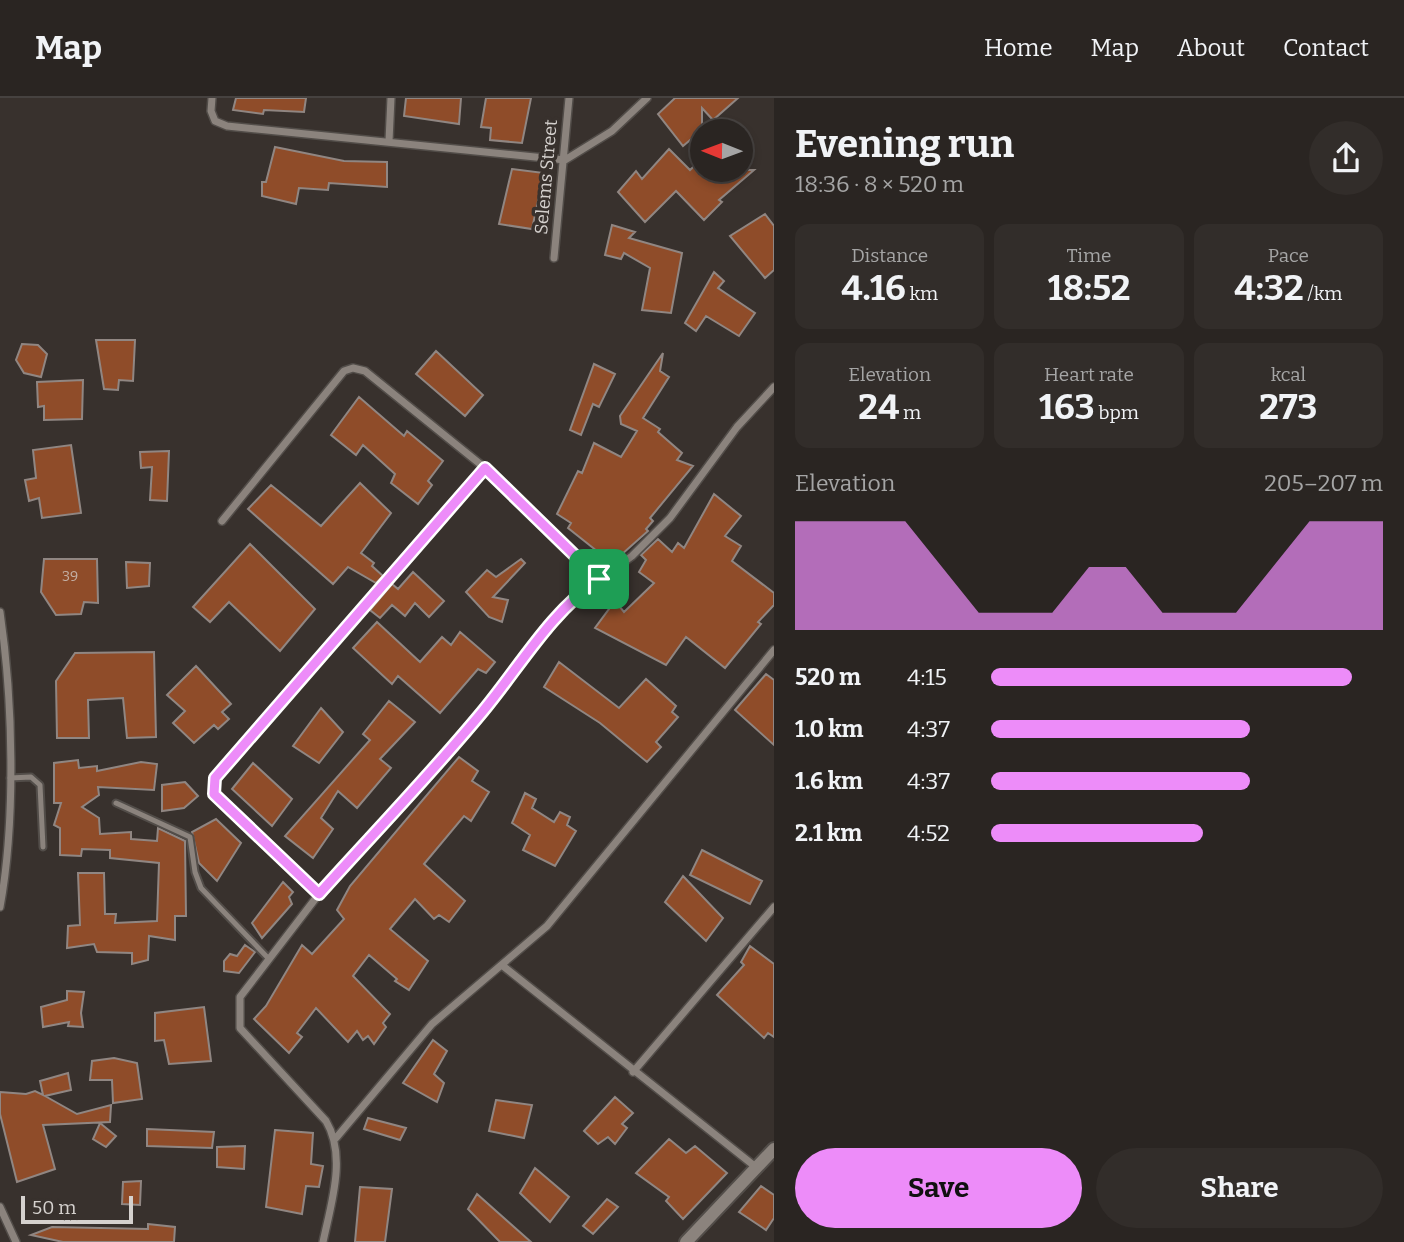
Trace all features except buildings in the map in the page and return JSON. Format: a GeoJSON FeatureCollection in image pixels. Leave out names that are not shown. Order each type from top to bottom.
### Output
{"type":"FeatureCollection","features":[{"type":"Feature","properties":{"kind":"street"},"geometry":{"type":"LineString","coordinates":[[212,98],[211,111],[215,121],[227,126],[565,160],[612,131],[647,98]]}},
{"type":"Feature","properties":{"kind":"street"},"geometry":{"type":"LineString","coordinates":[[389,141],[391,98]]}},
{"type":"Feature","properties":{"kind":"street","name":"Selems Street"},"geometry":{"type":"LineString","coordinates":[[554,258],[569,98]]}},
{"type":"Feature","properties":{"kind":"street"},"geometry":{"type":"LineString","coordinates":[[222,521],[344,371],[354,368],[365,371],[485,468],[599,579]]}},
{"type":"Feature","properties":{"kind":"street"},"geometry":{"type":"LineString","coordinates":[[323,1242],[335,1183],[336,1138],[326,1121],[240,1028],[240,997],[319,894],[445,756],[506,683],[558,612],[632,556],[670,517],[737,427],[774,387]]}},
{"type":"Feature","properties":{"kind":"street"},"geometry":{"type":"LineString","coordinates":[[319,894],[214,794],[215,778],[485,468]]}},
{"type":"Feature","properties":{"kind":"street"},"geometry":{"type":"LineString","coordinates":[[0,612],[10,778],[9,836],[0,907]]}},
{"type":"Feature","properties":{"kind":"street"},"geometry":{"type":"LineString","coordinates":[[336,1138],[432,1024],[474,985],[503,966],[547,926],[774,650]]}},
{"type":"Feature","properties":{"kind":"street"},"geometry":{"type":"LineString","coordinates":[[0,837],[9,836]]}},
{"type":"Feature","properties":{"kind":"street"},"geometry":{"type":"LineString","coordinates":[[633,1072],[774,906]]}},
{"type":"Feature","properties":{"kind":"street"},"geometry":{"type":"LineString","coordinates":[[503,966],[757,1168]]}},
{"type":"Feature","properties":{"kind":"street"},"geometry":{"type":"LineString","coordinates":[[686,1242],[774,1149]]}},
{"type":"Feature","properties":{"kind":"street"},"geometry":{"type":"LineString","coordinates":[[0,1207],[16,1242]]}},
{"type":"Feature","properties":{"kind":"lane"},"geometry":{"type":"LineString","coordinates":[[10,778],[31,777],[40,785],[43,848]]}},
{"type":"Feature","properties":{"kind":"lane"},"geometry":{"type":"LineString","coordinates":[[116,803],[190,836],[195,872],[201,888],[268,958]]}},
{"type":"Feature","properties":{"kind":"route"},"geometry":{"type":"LineString","coordinates":[[485,468],[599,579],[558,612],[506,683],[445,756],[319,894],[214,794],[212,787],[215,778],[485,468]]}}]}
